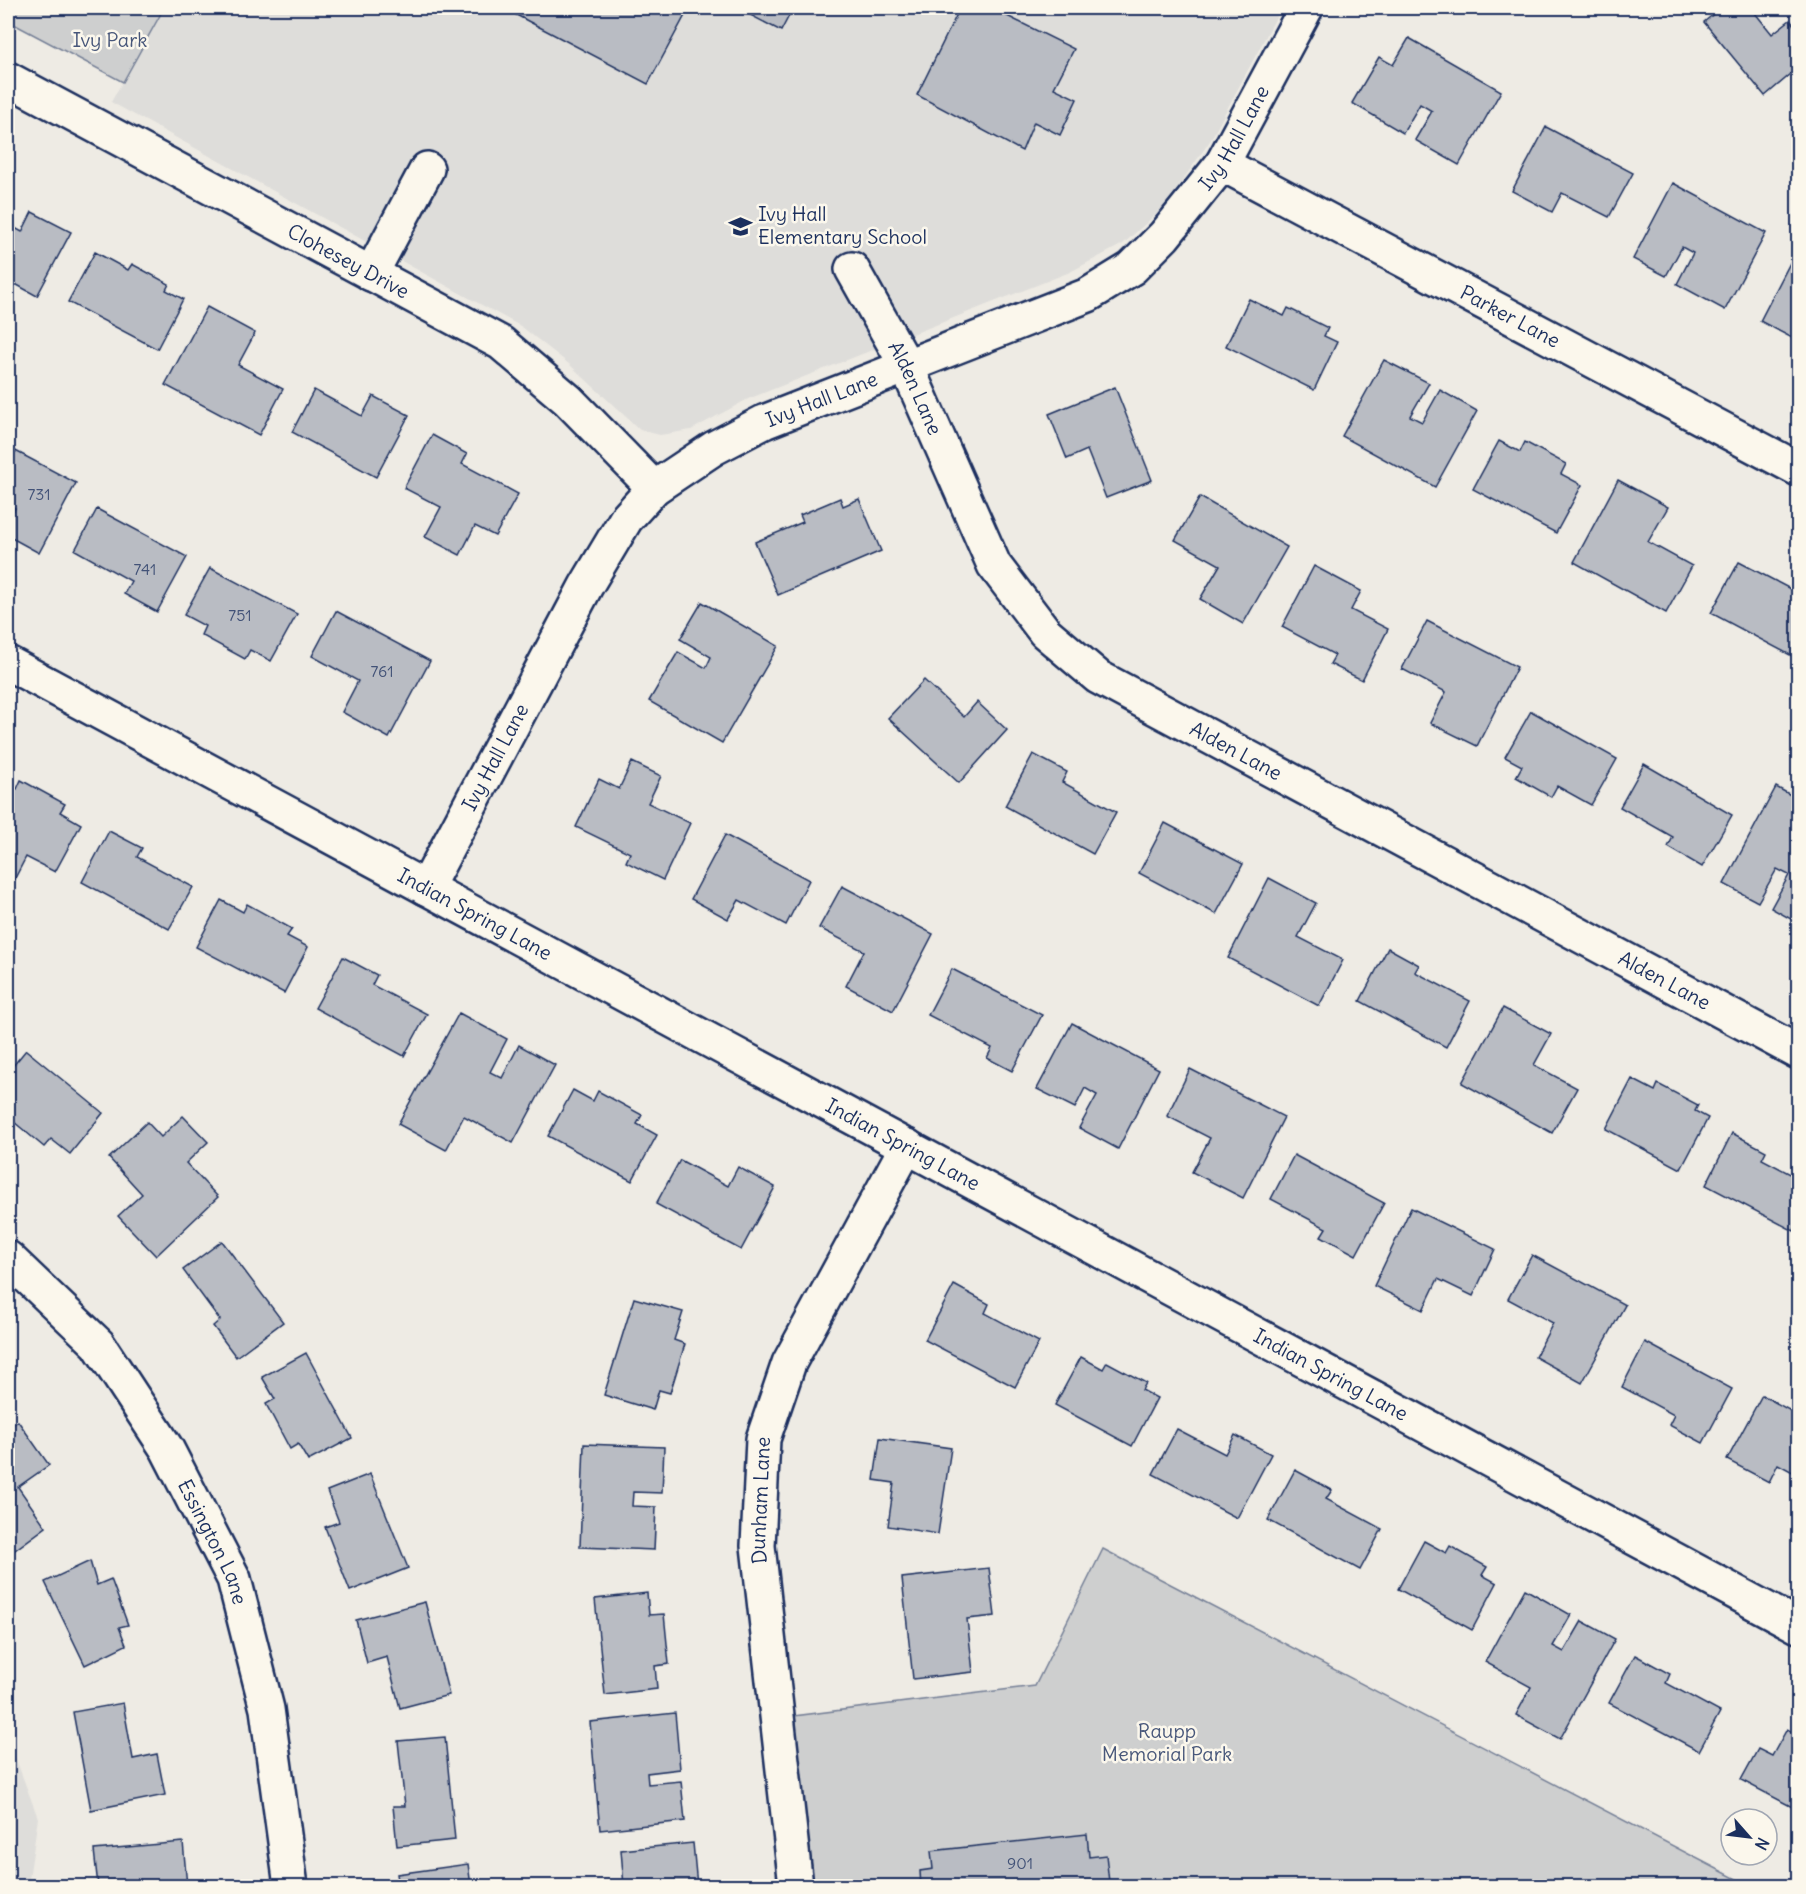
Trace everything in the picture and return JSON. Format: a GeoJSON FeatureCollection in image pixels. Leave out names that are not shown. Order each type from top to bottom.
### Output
{"type":"FeatureCollection","features":[{"type":"Feature","properties":{"kind":"street","name":"Ivy Hall Lane"},"geometry":{"type":"LineString","coordinates":[[426,888],[586,586],[626,519],[654,488],[714,448],[764,422],[1088,295],[1132,268],[1164,236],[1222,164],[1306,8]]}},
{"type":"Feature","properties":{"kind":"street","name":"Clohesey Drive"},"geometry":{"type":"LineString","coordinates":[[8,79],[501,343],[568,400],[654,488]]}},
{"type":"Feature","properties":{"kind":"street","name":"Parker Lane"},"geometry":{"type":"LineString","coordinates":[[1222,164],[1798,469]]}},
{"type":"Feature","properties":{"kind":"street"},"geometry":{"type":"LineString","coordinates":[[371,274],[427,169]]}},
{"type":"Feature","properties":{"kind":"street","name":"Alden Lane"},"geometry":{"type":"LineString","coordinates":[[852,269],[906,365],[994,565],[1045,632],[1098,677],[1798,1052]]}},
{"type":"Feature","properties":{"kind":"street","name":"Indian Spring Lane"},"geometry":{"type":"LineString","coordinates":[[8,663],[1798,1626]]}},
{"type":"Feature","properties":{"kind":"street","name":"Dunham Lane"},"geometry":{"type":"LineString","coordinates":[[796,1887],[758,1546],[763,1439],[789,1364],[907,1146]]}},
{"type":"Feature","properties":{"kind":"street","name":"Essington Lane"},"geometry":{"type":"LineString","coordinates":[[8,1258],[98,1344],[166,1449],[234,1579],[267,1709],[291,1887]]}},
{"type":"Feature","properties":{"kind":"shaded area","name":"Ivy Hall Elementary School"},"geometry":{"type":"Polygon","coordinates":[[[164,8],[1281,8],[1210,141],[1164,207],[1123,244],[1070,272],[748,399],[691,430],[660,435],[640,430],[569,364],[522,327],[111,102],[164,8]]]}},
{"type":"Feature","properties":{"kind":"shaded area"},"geometry":{"type":"Polygon","coordinates":[[[8,1738],[38,1818],[28,1886],[8,1886],[8,1738]]]}},
{"type":"Feature","properties":{"kind":"green space","name":"Ivy Park"},"geometry":{"type":"Polygon","coordinates":[[[8,8],[164,8],[123,82],[8,21],[8,8]]]}},
{"type":"Feature","properties":{"kind":"green space","name":"Raupp Memorial Park"},"geometry":{"type":"Polygon","coordinates":[[[1103,1549],[1748,1885],[814,1886],[794,1716],[1035,1686],[1103,1549]]]}},
{"type":"Feature","properties":{"kind":"building"},"geometry":{"type":"Polygon","coordinates":[[[503,8],[689,8],[648,84],[503,8]]]}},
{"type":"Feature","properties":{"kind":"building"},"geometry":{"type":"Polygon","coordinates":[[[737,8],[793,8],[781,31],[737,8]]]}},
{"type":"Feature","properties":{"kind":"building"},"geometry":{"type":"Polygon","coordinates":[[[960,8],[991,8],[1074,49],[1054,88],[1077,99],[1060,135],[1034,122],[1022,151],[917,95],[960,8]]]}},
{"type":"Feature","properties":{"kind":"building"},"geometry":{"type":"Polygon","coordinates":[[[1721,8],[1751,8],[1772,34],[1790,20],[1798,30],[1798,68],[1765,96],[1704,22],[1721,8]]]}},
{"type":"Feature","properties":{"kind":"building"},"geometry":{"type":"Polygon","coordinates":[[[1409,38],[1501,91],[1459,165],[1415,140],[1432,111],[1420,104],[1403,133],[1352,103],[1379,57],[1393,65],[1409,38]]]}},
{"type":"Feature","properties":{"kind":"building"},"geometry":{"type":"Polygon","coordinates":[[[1546,127],[1633,173],[1609,217],[1562,193],[1552,212],[1512,191],[1546,127]]]}},
{"type":"Feature","properties":{"kind":"building"},"geometry":{"type":"Polygon","coordinates":[[[1673,183],[1766,233],[1725,310],[1677,284],[1693,253],[1682,247],[1666,276],[1633,259],[1673,183]]]}},
{"type":"Feature","properties":{"kind":"building"},"geometry":{"type":"Polygon","coordinates":[[[32,212],[71,232],[37,296],[8,280],[8,224],[22,232],[32,212]]]}},
{"type":"Feature","properties":{"kind":"building"},"geometry":{"type":"Polygon","coordinates":[[[95,252],[128,270],[132,264],[169,284],[166,290],[183,299],[157,349],[68,302],[95,252]]]}},
{"type":"Feature","properties":{"kind":"building"},"geometry":{"type":"Polygon","coordinates":[[[1793,257],[1798,260],[1798,341],[1760,321],[1793,257]]]}},
{"type":"Feature","properties":{"kind":"building"},"geometry":{"type":"Polygon","coordinates":[[[1249,299],[1284,316],[1288,308],[1328,328],[1324,336],[1337,342],[1314,390],[1226,346],[1249,299]]]}},
{"type":"Feature","properties":{"kind":"building"},"geometry":{"type":"Polygon","coordinates":[[[207,307],[255,333],[238,365],[283,389],[259,435],[165,385],[207,307]]]}},
{"type":"Feature","properties":{"kind":"building"},"geometry":{"type":"Polygon","coordinates":[[[1384,360],[1429,383],[1410,416],[1422,422],[1440,390],[1477,411],[1435,487],[1342,436],[1384,360]]]}},
{"type":"Feature","properties":{"kind":"building"},"geometry":{"type":"Polygon","coordinates":[[[1115,387],[1152,480],[1106,498],[1087,450],[1067,459],[1049,414],[1115,387]]]}},
{"type":"Feature","properties":{"kind":"building"},"geometry":{"type":"Polygon","coordinates":[[[314,390],[362,416],[373,396],[409,415],[376,477],[292,432],[314,390]]]}},
{"type":"Feature","properties":{"kind":"building"},"geometry":{"type":"Polygon","coordinates":[[[432,435],[467,454],[462,464],[518,494],[495,536],[475,526],[460,555],[425,537],[441,507],[404,488],[432,435]]]}},
{"type":"Feature","properties":{"kind":"building"},"geometry":{"type":"Polygon","coordinates":[[[1499,441],[1520,452],[1525,442],[1566,464],[1561,474],[1582,485],[1556,533],[1473,489],[1499,441]]]}},
{"type":"Feature","properties":{"kind":"building"},"geometry":{"type":"Polygon","coordinates":[[[8,447],[76,483],[39,553],[8,536],[8,522],[15,508],[8,504],[8,447]]]}},
{"type":"Feature","properties":{"kind":"building"},"geometry":{"type":"Polygon","coordinates":[[[1618,480],[1668,507],[1648,542],[1692,566],[1666,613],[1574,562],[1618,480]]]}},
{"type":"Feature","properties":{"kind":"building"},"geometry":{"type":"Polygon","coordinates":[[[1200,497],[1287,547],[1243,624],[1200,599],[1220,565],[1175,540],[1200,497]]]}},
{"type":"Feature","properties":{"kind":"building"},"geometry":{"type":"Polygon","coordinates":[[[840,498],[843,506],[859,499],[881,551],[778,595],[755,542],[803,522],[800,515],[840,498]]]}},
{"type":"Feature","properties":{"kind":"building"},"geometry":{"type":"Polygon","coordinates":[[[97,509],[187,557],[157,612],[124,594],[131,581],[75,550],[97,509]]]}},
{"type":"Feature","properties":{"kind":"building"},"geometry":{"type":"Polygon","coordinates":[[[1739,562],[1798,593],[1798,650],[1794,657],[1711,613],[1739,562]]]}},
{"type":"Feature","properties":{"kind":"building"},"geometry":{"type":"Polygon","coordinates":[[[1314,566],[1361,591],[1351,610],[1388,629],[1362,680],[1330,664],[1335,655],[1282,627],[1314,566]]]}},
{"type":"Feature","properties":{"kind":"building"},"geometry":{"type":"Polygon","coordinates":[[[210,568],[297,614],[271,661],[250,650],[245,659],[201,635],[205,626],[184,615],[210,568]]]}},
{"type":"Feature","properties":{"kind":"building"},"geometry":{"type":"Polygon","coordinates":[[[702,602],[778,646],[722,743],[649,701],[678,652],[706,668],[711,657],[680,639],[702,602]]]}},
{"type":"Feature","properties":{"kind":"building"},"geometry":{"type":"Polygon","coordinates":[[[336,611],[430,661],[389,738],[342,712],[358,681],[312,656],[336,611]]]}},
{"type":"Feature","properties":{"kind":"building"},"geometry":{"type":"Polygon","coordinates":[[[1427,621],[1517,667],[1477,746],[1430,723],[1446,692],[1402,669],[1427,621]]]}},
{"type":"Feature","properties":{"kind":"building"},"geometry":{"type":"Polygon","coordinates":[[[924,680],[964,717],[977,702],[1007,730],[959,783],[888,718],[924,680]]]}},
{"type":"Feature","properties":{"kind":"building"},"geometry":{"type":"Polygon","coordinates":[[[1531,711],[1617,759],[1591,805],[1557,786],[1551,797],[1516,777],[1522,766],[1505,757],[1531,711]]]}},
{"type":"Feature","properties":{"kind":"building"},"geometry":{"type":"Polygon","coordinates":[[[1033,754],[1067,772],[1062,782],[1116,812],[1093,854],[1005,806],[1033,754]]]}},
{"type":"Feature","properties":{"kind":"building"},"geometry":{"type":"Polygon","coordinates":[[[632,762],[661,776],[648,803],[690,823],[663,880],[626,862],[630,853],[576,827],[599,779],[619,789],[632,762]]]}},
{"type":"Feature","properties":{"kind":"building"},"geometry":{"type":"Polygon","coordinates":[[[1644,764],[1732,815],[1702,867],[1668,847],[1673,837],[1620,807],[1644,764]]]}},
{"type":"Feature","properties":{"kind":"building"},"geometry":{"type":"Polygon","coordinates":[[[21,780],[65,804],[60,812],[81,824],[55,872],[26,857],[13,882],[8,879],[8,783],[17,789],[21,780]]]}},
{"type":"Feature","properties":{"kind":"building"},"geometry":{"type":"Polygon","coordinates":[[[1776,787],[1798,799],[1798,923],[1771,908],[1789,875],[1777,869],[1758,902],[1724,884],[1776,787]]]}},
{"type":"Feature","properties":{"kind":"building"},"geometry":{"type":"Polygon","coordinates":[[[1165,823],[1243,864],[1216,914],[1139,873],[1165,823]]]}},
{"type":"Feature","properties":{"kind":"building"},"geometry":{"type":"Polygon","coordinates":[[[109,831],[142,848],[137,857],[193,887],[169,929],[82,882],[109,831]]]}},
{"type":"Feature","properties":{"kind":"building"},"geometry":{"type":"Polygon","coordinates":[[[725,835],[809,880],[786,925],[739,900],[728,919],[691,899],[725,835]]]}},
{"type":"Feature","properties":{"kind":"building"},"geometry":{"type":"Polygon","coordinates":[[[1269,878],[1316,903],[1298,937],[1343,960],[1319,1006],[1228,958],[1269,878]]]}},
{"type":"Feature","properties":{"kind":"building"},"geometry":{"type":"Polygon","coordinates":[[[842,886],[933,934],[893,1011],[846,986],[864,951],[819,928],[842,886]]]}},
{"type":"Feature","properties":{"kind":"building"},"geometry":{"type":"Polygon","coordinates":[[[221,900],[243,912],[247,904],[292,929],[287,936],[308,947],[284,993],[196,947],[221,900]]]}},
{"type":"Feature","properties":{"kind":"building"},"geometry":{"type":"Polygon","coordinates":[[[1388,948],[1419,965],[1415,972],[1470,1001],[1446,1047],[1360,1001],[1388,948]]]}},
{"type":"Feature","properties":{"kind":"building"},"geometry":{"type":"Polygon","coordinates":[[[343,957],[377,975],[372,985],[427,1014],[404,1056],[315,1008],[343,957]]]}},
{"type":"Feature","properties":{"kind":"building"},"geometry":{"type":"Polygon","coordinates":[[[952,969],[1042,1015],[1012,1071],[987,1058],[992,1048],[928,1015],[952,969]]]}},
{"type":"Feature","properties":{"kind":"building"},"geometry":{"type":"Polygon","coordinates":[[[1503,1008],[1551,1034],[1534,1065],[1577,1088],[1552,1133],[1462,1083],[1503,1008]]]}},
{"type":"Feature","properties":{"kind":"building"},"geometry":{"type":"Polygon","coordinates":[[[459,1013],[507,1039],[490,1072],[502,1078],[519,1045],[555,1065],[513,1143],[464,1116],[446,1150],[398,1124],[459,1013]]]}},
{"type":"Feature","properties":{"kind":"building"},"geometry":{"type":"Polygon","coordinates":[[[1072,1023],[1159,1069],[1118,1149],[1079,1128],[1097,1095],[1085,1088],[1075,1108],[1037,1089],[1072,1023]]]}},
{"type":"Feature","properties":{"kind":"building"},"geometry":{"type":"Polygon","coordinates":[[[26,1050],[103,1113],[70,1154],[51,1139],[44,1147],[8,1117],[8,1112],[12,1107],[8,1104],[8,1072],[26,1050]]]}},
{"type":"Feature","properties":{"kind":"building"},"geometry":{"type":"Polygon","coordinates":[[[1190,1069],[1284,1117],[1243,1198],[1192,1172],[1210,1138],[1167,1116],[1190,1069]]]}},
{"type":"Feature","properties":{"kind":"building"},"geometry":{"type":"Polygon","coordinates":[[[1632,1079],[1655,1091],[1658,1084],[1698,1105],[1695,1111],[1708,1118],[1681,1169],[1606,1129],[1632,1079]]]}},
{"type":"Feature","properties":{"kind":"building"},"geometry":{"type":"Polygon","coordinates":[[[573,1090],[593,1101],[598,1091],[642,1115],[637,1124],[657,1135],[632,1181],[548,1136],[573,1090]]]}},
{"type":"Feature","properties":{"kind":"building"},"geometry":{"type":"Polygon","coordinates":[[[183,1116],[208,1142],[186,1163],[218,1197],[156,1256],[118,1216],[142,1194],[109,1158],[147,1122],[161,1137],[183,1116]]]}},
{"type":"Feature","properties":{"kind":"building"},"geometry":{"type":"Polygon","coordinates":[[[1732,1133],[1766,1151],[1762,1159],[1798,1178],[1798,1223],[1794,1231],[1706,1185],[1732,1133]]]}},
{"type":"Feature","properties":{"kind":"building"},"geometry":{"type":"Polygon","coordinates":[[[1294,1155],[1384,1203],[1356,1255],[1321,1236],[1326,1228],[1271,1199],[1294,1155]]]}},
{"type":"Feature","properties":{"kind":"building"},"geometry":{"type":"Polygon","coordinates":[[[680,1160],[728,1186],[738,1167],[775,1187],[741,1250],[656,1204],[680,1160]]]}},
{"type":"Feature","properties":{"kind":"building"},"geometry":{"type":"Polygon","coordinates":[[[1411,1208],[1495,1249],[1473,1296],[1438,1279],[1423,1310],[1374,1286],[1411,1208]]]}},
{"type":"Feature","properties":{"kind":"building"},"geometry":{"type":"Polygon","coordinates":[[[222,1241],[283,1322],[236,1357],[213,1326],[220,1320],[183,1270],[222,1241]]]}},
{"type":"Feature","properties":{"kind":"building"},"geometry":{"type":"Polygon","coordinates":[[[1532,1255],[1625,1305],[1582,1383],[1535,1357],[1553,1323],[1508,1299],[1532,1255]]]}},
{"type":"Feature","properties":{"kind":"building"},"geometry":{"type":"Polygon","coordinates":[[[954,1285],[989,1304],[985,1313],[1039,1342],[1015,1387],[925,1340],[954,1285]]]}},
{"type":"Feature","properties":{"kind":"building"},"geometry":{"type":"Polygon","coordinates":[[[634,1298],[683,1312],[674,1340],[685,1344],[670,1393],[659,1390],[653,1410],[604,1395],[634,1298]]]}},
{"type":"Feature","properties":{"kind":"building"},"geometry":{"type":"Polygon","coordinates":[[[1645,1342],[1732,1389],[1703,1443],[1669,1425],[1674,1415],[1622,1387],[1645,1342]]]}},
{"type":"Feature","properties":{"kind":"building"},"geometry":{"type":"Polygon","coordinates":[[[306,1353],[352,1438],[308,1461],[298,1444],[290,1449],[266,1404],[275,1399],[262,1377],[306,1353]]]}},
{"type":"Feature","properties":{"kind":"building"},"geometry":{"type":"Polygon","coordinates":[[[1081,1357],[1103,1369],[1107,1362],[1146,1383],[1142,1390],[1157,1398],[1132,1446],[1055,1405],[1081,1357]]]}},
{"type":"Feature","properties":{"kind":"building"},"geometry":{"type":"Polygon","coordinates":[[[1762,1395],[1798,1415],[1798,1475],[1778,1464],[1769,1482],[1727,1460],[1762,1395]]]}},
{"type":"Feature","properties":{"kind":"building"},"geometry":{"type":"Polygon","coordinates":[[[18,1421],[49,1465],[18,1487],[46,1527],[8,1555],[8,1428],[18,1421]]]}},
{"type":"Feature","properties":{"kind":"building"},"geometry":{"type":"Polygon","coordinates":[[[1177,1429],[1225,1454],[1235,1435],[1271,1454],[1237,1518],[1153,1474],[1177,1429]]]}},
{"type":"Feature","properties":{"kind":"building"},"geometry":{"type":"Polygon","coordinates":[[[880,1438],[951,1448],[938,1534],[888,1526],[894,1483],[874,1480],[880,1438]]]}},
{"type":"Feature","properties":{"kind":"building"},"geometry":{"type":"Polygon","coordinates":[[[584,1444],[664,1447],[662,1493],[633,1492],[632,1506],[656,1507],[654,1550],[580,1547],[584,1444]]]}},
{"type":"Feature","properties":{"kind":"building"},"geometry":{"type":"Polygon","coordinates":[[[1295,1470],[1332,1490],[1326,1499],[1382,1529],[1360,1570],[1268,1520],[1295,1470]]]}},
{"type":"Feature","properties":{"kind":"building"},"geometry":{"type":"Polygon","coordinates":[[[370,1474],[408,1568],[350,1591],[325,1527],[339,1522],[327,1491],[370,1474]]]}},
{"type":"Feature","properties":{"kind":"building"},"geometry":{"type":"Polygon","coordinates":[[[1424,1541],[1446,1553],[1450,1546],[1487,1567],[1482,1575],[1497,1583],[1472,1630],[1398,1589],[1424,1541]]]}},
{"type":"Feature","properties":{"kind":"building"},"geometry":{"type":"Polygon","coordinates":[[[90,1561],[97,1585],[111,1579],[128,1625],[119,1627],[126,1645],[85,1665],[45,1582],[90,1561]]]}},
{"type":"Feature","properties":{"kind":"building"},"geometry":{"type":"Polygon","coordinates":[[[989,1568],[995,1616],[967,1619],[973,1672],[913,1679],[902,1578],[989,1568]]]}},
{"type":"Feature","properties":{"kind":"building"},"geometry":{"type":"Polygon","coordinates":[[[1525,1589],[1571,1615],[1553,1646],[1564,1652],[1582,1621],[1615,1639],[1560,1739],[1516,1715],[1531,1687],[1485,1662],[1525,1589]]]}},
{"type":"Feature","properties":{"kind":"building"},"geometry":{"type":"Polygon","coordinates":[[[647,1593],[649,1615],[664,1614],[669,1664],[655,1666],[657,1689],[605,1695],[595,1599],[647,1593]]]}},
{"type":"Feature","properties":{"kind":"building"},"geometry":{"type":"Polygon","coordinates":[[[425,1602],[449,1695],[400,1708],[387,1657],[367,1663],[356,1620],[425,1602]]]}},
{"type":"Feature","properties":{"kind":"building"},"geometry":{"type":"Polygon","coordinates":[[[1635,1655],[1670,1674],[1666,1683],[1720,1712],[1699,1751],[1609,1703],[1635,1655]]]}},
{"type":"Feature","properties":{"kind":"building"},"geometry":{"type":"Polygon","coordinates":[[[123,1703],[133,1759],[157,1754],[165,1795],[91,1810],[73,1712],[123,1703]]]}},
{"type":"Feature","properties":{"kind":"building"},"geometry":{"type":"Polygon","coordinates":[[[675,1713],[680,1769],[647,1773],[648,1784],[681,1781],[685,1821],[600,1830],[590,1722],[675,1713]]]}},
{"type":"Feature","properties":{"kind":"building"},"geometry":{"type":"Polygon","coordinates":[[[1787,1729],[1798,1735],[1798,1810],[1741,1780],[1758,1749],[1772,1756],[1787,1729]]]}},
{"type":"Feature","properties":{"kind":"building"},"geometry":{"type":"Polygon","coordinates":[[[445,1737],[455,1840],[397,1846],[393,1806],[405,1806],[398,1741],[445,1737]]]}},
{"type":"Feature","properties":{"kind":"building"},"geometry":{"type":"Polygon","coordinates":[[[1087,1834],[1089,1857],[1106,1855],[1109,1882],[1128,1881],[1129,1886],[921,1886],[920,1871],[933,1869],[931,1851],[1087,1834]]]}},
{"type":"Feature","properties":{"kind":"building"},"geometry":{"type":"Polygon","coordinates":[[[183,1842],[187,1886],[98,1886],[94,1850],[183,1842]]]}},
{"type":"Feature","properties":{"kind":"building"},"geometry":{"type":"Polygon","coordinates":[[[693,1843],[697,1886],[624,1886],[621,1850],[693,1843]]]}},
{"type":"Feature","properties":{"kind":"building"},"geometry":{"type":"Polygon","coordinates":[[[468,1864],[471,1886],[399,1886],[397,1874],[468,1864]]]}},
{"type":"Feature","properties":{"kind":"place","name":"Ivy Hall Elementary School"},"geometry":{"type":"Point","coordinates":[740,226]}}]}
